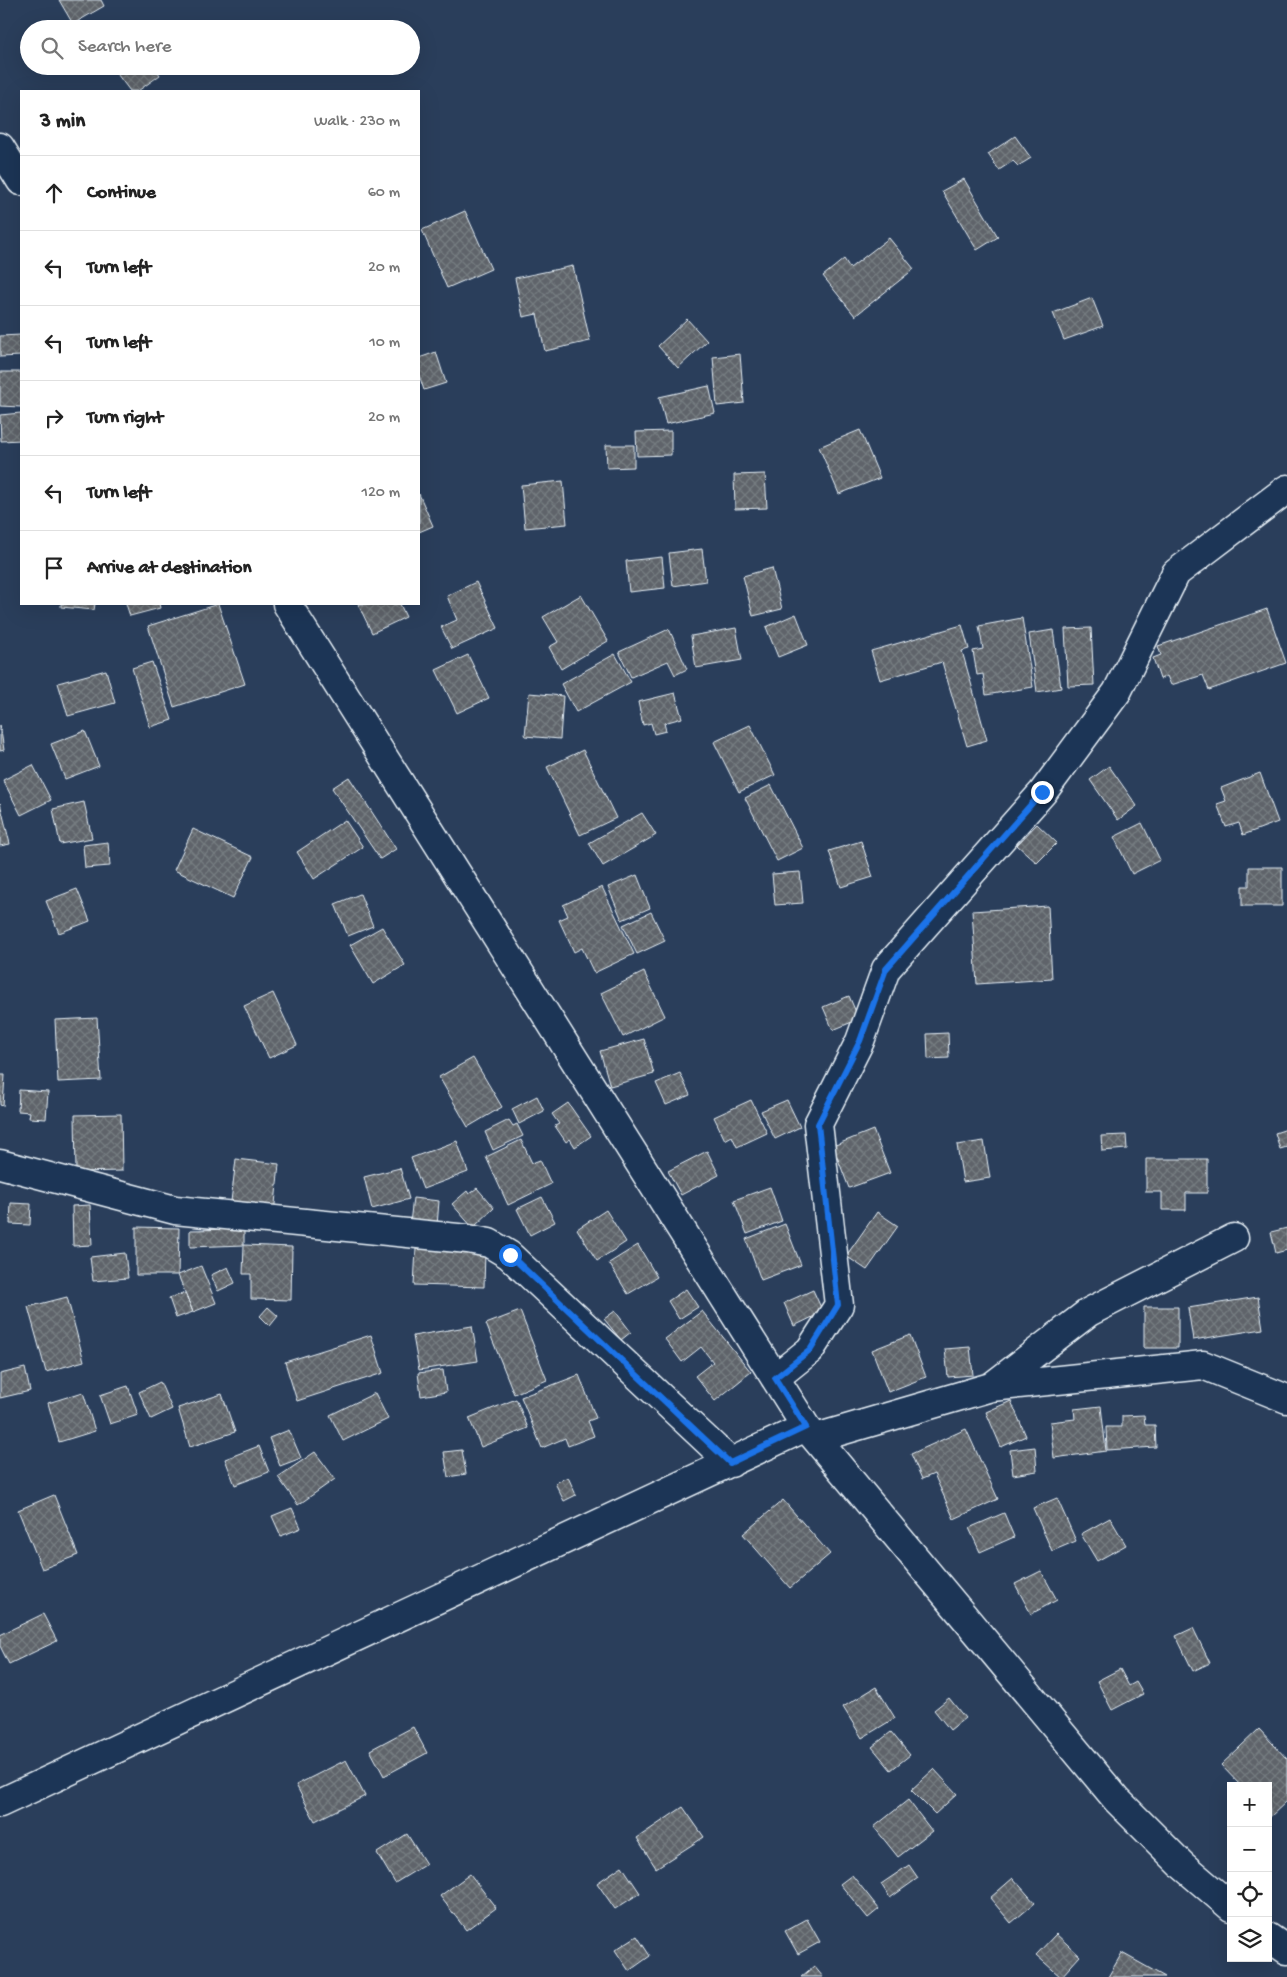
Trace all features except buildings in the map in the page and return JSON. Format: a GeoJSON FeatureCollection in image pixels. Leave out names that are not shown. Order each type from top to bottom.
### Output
{"type":"FeatureCollection","features":[{"type":"Feature","properties":{"kind":"street"},"geometry":{"type":"LineString","coordinates":[[0,147],[20,179]]}},
{"type":"Feature","properties":{"kind":"street"},"geometry":{"type":"LineString","coordinates":[[775,1378],[810,1350],[838,1305],[818,1124],[860,1041],[886,969],[1042,792],[1117,692],[1176,573],[1287,488]]}},
{"type":"Feature","properties":{"kind":"street"},"geometry":{"type":"LineString","coordinates":[[288,605],[811,1433],[1117,1800],[1182,1865],[1227,1904]]}},
{"type":"Feature","properties":{"kind":"street"},"geometry":{"type":"LineString","coordinates":[[0,1164],[175,1210],[468,1239],[489,1243],[510,1255],[730,1463]]}},
{"type":"Feature","properties":{"kind":"street"},"geometry":{"type":"LineString","coordinates":[[991,1387],[1089,1312],[1234,1238]]}},
{"type":"Feature","properties":{"kind":"street"},"geometry":{"type":"LineString","coordinates":[[0,1803],[730,1463],[811,1433],[991,1387],[1203,1366],[1287,1399]]}},
{"type":"Feature","properties":{"kind":"street"},"geometry":{"type":"LineString","coordinates":[[1272,1940],[1287,1950]]}},
{"type":"Feature","properties":{"kind":"route"},"geometry":{"type":"LineString","coordinates":[[510,1255],[730,1463],[806,1427],[775,1378],[810,1350],[838,1305],[818,1124],[860,1041],[886,969],[1042,792]]}}]}
